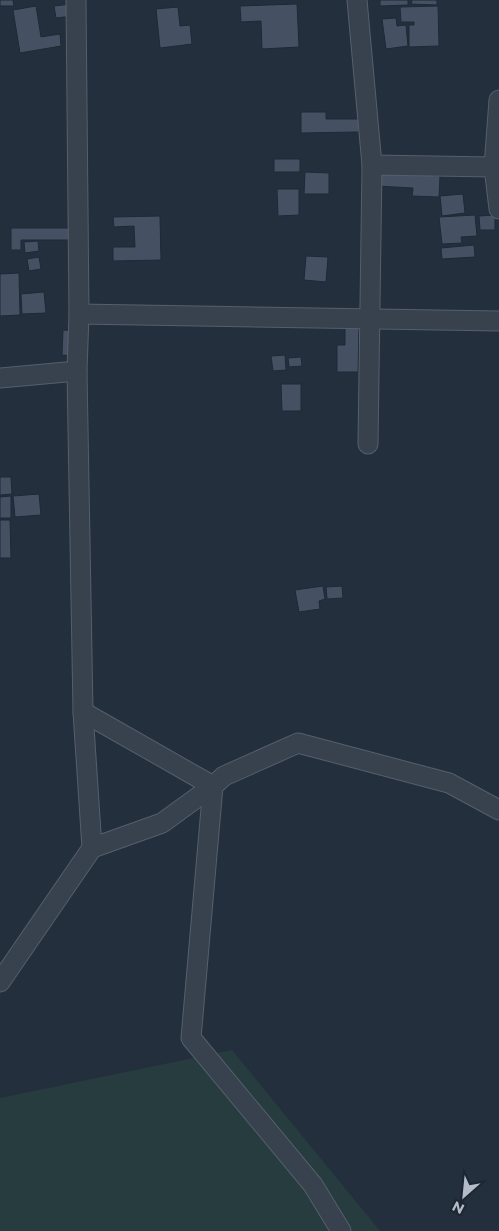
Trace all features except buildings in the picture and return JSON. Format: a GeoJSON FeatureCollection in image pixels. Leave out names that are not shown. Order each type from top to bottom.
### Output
{"type":"FeatureCollection","features":[{"type":"Feature","properties":{"kind":"street"},"geometry":{"type":"LineString","coordinates":[[76,0],[79,314],[77,371],[83,712],[92,848]]}},
{"type":"Feature","properties":{"kind":"street"},"geometry":{"type":"LineString","coordinates":[[358,0],[372,165],[368,444]]}},
{"type":"Feature","properties":{"kind":"street"},"geometry":{"type":"LineString","coordinates":[[499,100],[494,167],[499,210]]}},
{"type":"Feature","properties":{"kind":"street"},"geometry":{"type":"LineString","coordinates":[[372,165],[494,167]]}},
{"type":"Feature","properties":{"kind":"street"},"geometry":{"type":"LineString","coordinates":[[79,314],[499,321]]}},
{"type":"Feature","properties":{"kind":"street"},"geometry":{"type":"LineString","coordinates":[[0,378],[77,371]]}},
{"type":"Feature","properties":{"kind":"street"},"geometry":{"type":"LineString","coordinates":[[83,712],[213,786]]}},
{"type":"Feature","properties":{"kind":"street"},"geometry":{"type":"LineString","coordinates":[[0,982],[92,848],[162,823],[224,776],[298,743],[450,783],[499,810]]}},
{"type":"Feature","properties":{"kind":"street"},"geometry":{"type":"LineString","coordinates":[[213,786],[191,1038],[313,1186],[340,1231]]}},
{"type":"Feature","properties":{"kind":"green space"},"geometry":{"type":"Polygon","coordinates":[[[232,1050],[380,1231],[0,1231],[0,1098],[232,1050]]]}}]}
